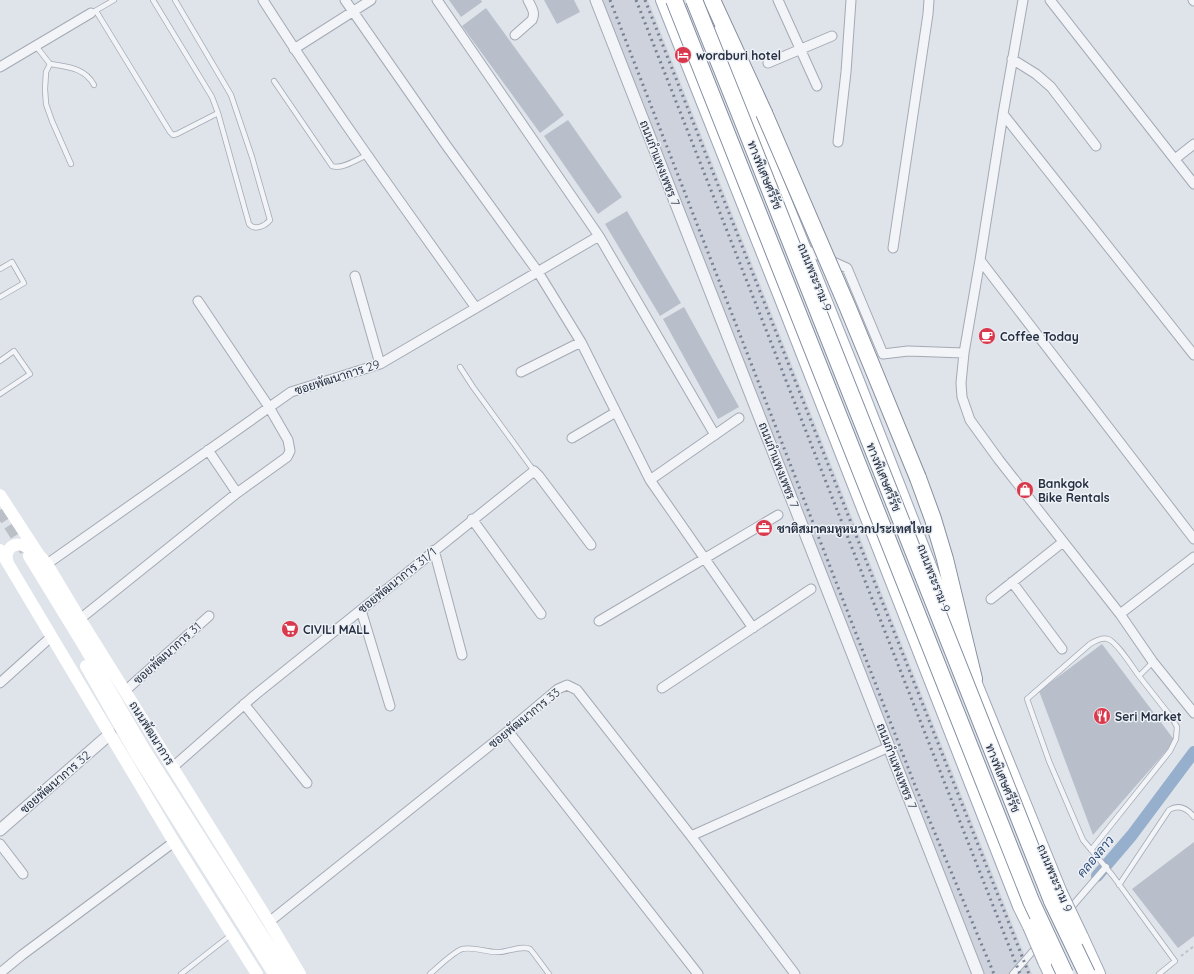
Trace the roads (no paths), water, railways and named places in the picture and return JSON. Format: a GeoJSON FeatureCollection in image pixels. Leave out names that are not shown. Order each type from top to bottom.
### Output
{"type":"FeatureCollection","features":[{"type":"Feature","properties":{"kind":"highway","name":"ทางพิเศษศรีรัช"},"geometry":{"type":"LineString","coordinates":[[674,0],[1031,901],[1065,974]]}},
{"type":"Feature","properties":{"kind":"highway","name":"ทางพิเศษศรีรัช"},"geometry":{"type":"LineString","coordinates":[[694,0],[1052,901],[1087,974]]}},
{"type":"Feature","properties":{"kind":"highway"},"geometry":{"type":"LineString","coordinates":[[712,0],[808,214],[934,519],[974,679]]}},
{"type":"Feature","properties":{"kind":"main road"},"geometry":{"type":"LineString","coordinates":[[663,0],[1015,892],[1048,968]]}},
{"type":"Feature","properties":{"kind":"main road","name":"ถนนพระราม 9"},"geometry":{"type":"LineString","coordinates":[[708,0],[746,106],[974,679],[1060,893],[1098,974]]}},
{"type":"Feature","properties":{"kind":"main road","name":"ถนนพัฒนาการ"},"geometry":{"type":"LineString","coordinates":[[0,495],[31,557],[136,754],[274,974]]}},
{"type":"Feature","properties":{"kind":"main road"},"geometry":{"type":"LineString","coordinates":[[9,564],[7,560],[7,552],[16,545],[24,546],[31,557]]}},
{"type":"Feature","properties":{"kind":"main road"},"geometry":{"type":"LineString","coordinates":[[0,550],[174,842],[256,974]]}},
{"type":"Feature","properties":{"kind":"main road","name":"ถนนพัฒนาการ"},"geometry":{"type":"LineString","coordinates":[[31,557],[47,564],[300,974]]}},
{"type":"Feature","properties":{"kind":"main road","name":"ถนนพัฒนาการ"},"geometry":{"type":"LineString","coordinates":[[31,557],[144,749],[287,974]]}},
{"type":"Feature","properties":{"kind":"street"},"geometry":{"type":"LineString","coordinates":[[263,0],[294,50],[367,156],[476,308]]}},
{"type":"Feature","properties":{"kind":"street"},"geometry":{"type":"LineString","coordinates":[[345,0],[446,146],[538,272],[581,342],[650,480],[753,628]]}},
{"type":"Feature","properties":{"kind":"street"},"geometry":{"type":"LineString","coordinates":[[294,50],[371,0]]}},
{"type":"Feature","properties":{"kind":"street"},"geometry":{"type":"LineString","coordinates":[[437,0],[599,236],[715,435]]}},
{"type":"Feature","properties":{"kind":"street"},"geometry":{"type":"LineString","coordinates":[[515,35],[534,17],[534,13],[528,0]]}},
{"type":"Feature","properties":{"kind":"street","name":"ถนนกำแพงเพชร 7"},"geometry":{"type":"LineString","coordinates":[[596,0],[978,974]]}},
{"type":"Feature","properties":{"kind":"street"},"geometry":{"type":"LineString","coordinates":[[778,0],[817,86]]}},
{"type":"Feature","properties":{"kind":"street"},"geometry":{"type":"LineString","coordinates":[[838,142],[846,72],[851,0]]}},
{"type":"Feature","properties":{"kind":"street"},"geometry":{"type":"LineString","coordinates":[[893,248],[929,0]]}},
{"type":"Feature","properties":{"kind":"street"},"geometry":{"type":"LineString","coordinates":[[1023,0],[964,353],[961,383],[962,397],[970,420],[999,460],[1120,614],[1153,662],[1194,713]]}},
{"type":"Feature","properties":{"kind":"street"},"geometry":{"type":"LineString","coordinates":[[1050,0],[1194,184]]}},
{"type":"Feature","properties":{"kind":"street"},"geometry":{"type":"LineString","coordinates":[[0,67],[94,12]]}},
{"type":"Feature","properties":{"kind":"street"},"geometry":{"type":"LineString","coordinates":[[768,63],[832,36]]}},
{"type":"Feature","properties":{"kind":"street"},"geometry":{"type":"LineString","coordinates":[[1012,59],[1036,74],[1050,87],[1096,146]]}},
{"type":"Feature","properties":{"kind":"street"},"geometry":{"type":"LineString","coordinates":[[1003,114],[1194,355]]}},
{"type":"Feature","properties":{"kind":"street"},"geometry":{"type":"LineString","coordinates":[[1175,159],[1194,144]]}},
{"type":"Feature","properties":{"kind":"street","name":"ซอยพัฒนาการ 29"},"geometry":{"type":"LineString","coordinates":[[47,564],[291,392],[380,364],[599,236]]}},
{"type":"Feature","properties":{"kind":"street"},"geometry":{"type":"LineString","coordinates":[[804,249],[846,268],[883,354],[908,351],[964,353]]}},
{"type":"Feature","properties":{"kind":"street"},"geometry":{"type":"LineString","coordinates":[[980,260],[1194,539]]}},
{"type":"Feature","properties":{"kind":"street"},"geometry":{"type":"LineString","coordinates":[[355,276],[380,364]]}},
{"type":"Feature","properties":{"kind":"street"},"geometry":{"type":"LineString","coordinates":[[80,619],[237,493],[288,457],[290,451],[288,440],[269,407],[198,301]]}},
{"type":"Feature","properties":{"kind":"street"},"geometry":{"type":"LineString","coordinates":[[521,372],[581,342]]}},
{"type":"Feature","properties":{"kind":"street"},"geometry":{"type":"LineString","coordinates":[[572,438],[616,412]]}},
{"type":"Feature","properties":{"kind":"street"},"geometry":{"type":"LineString","coordinates":[[650,480],[739,418]]}},
{"type":"Feature","properties":{"kind":"street"},"geometry":{"type":"LineString","coordinates":[[208,450],[237,493]]}},
{"type":"Feature","properties":{"kind":"street"},"geometry":{"type":"LineString","coordinates":[[534,471],[590,545]]}},
{"type":"Feature","properties":{"kind":"street","name":"ซอยพัฒนาการ 31/1"},"geometry":{"type":"LineString","coordinates":[[172,767],[244,704],[534,471]]}},
{"type":"Feature","properties":{"kind":"street"},"geometry":{"type":"LineString","coordinates":[[600,621],[778,515]]}},
{"type":"Feature","properties":{"kind":"street"},"geometry":{"type":"LineString","coordinates":[[472,520],[541,614]]}},
{"type":"Feature","properties":{"kind":"street"},"geometry":{"type":"LineString","coordinates":[[991,598],[1063,542]]}},
{"type":"Feature","properties":{"kind":"street"},"geometry":{"type":"LineString","coordinates":[[434,550],[462,655]]}},
{"type":"Feature","properties":{"kind":"street"},"geometry":{"type":"LineString","coordinates":[[1120,614],[1194,557]]}},
{"type":"Feature","properties":{"kind":"street"},"geometry":{"type":"LineString","coordinates":[[1012,582],[1062,649]]}},
{"type":"Feature","properties":{"kind":"street"},"geometry":{"type":"LineString","coordinates":[[662,688],[811,589]]}},
{"type":"Feature","properties":{"kind":"street"},"geometry":{"type":"LineString","coordinates":[[361,610],[390,706]]}},
{"type":"Feature","properties":{"kind":"street","name":"ซอยพัฒนาการ 31"},"geometry":{"type":"LineString","coordinates":[[125,691],[209,616]]}},
{"type":"Feature","properties":{"kind":"street"},"geometry":{"type":"LineString","coordinates":[[0,683],[51,637]]}},
{"type":"Feature","properties":{"kind":"street","name":"ซอยพัฒนาการ 33"},"geometry":{"type":"LineString","coordinates":[[269,922],[508,731],[558,689],[567,685],[577,690],[691,836],[795,974]]}},
{"type":"Feature","properties":{"kind":"street"},"geometry":{"type":"LineString","coordinates":[[244,704],[307,782]]}},
{"type":"Feature","properties":{"kind":"street"},"geometry":{"type":"LineString","coordinates":[[508,731],[698,974]]}},
{"type":"Feature","properties":{"kind":"street","name":"ซอยพัฒนาการ 32"},"geometry":{"type":"LineString","coordinates":[[0,830],[110,734]]}},
{"type":"Feature","properties":{"kind":"street"},"geometry":{"type":"LineString","coordinates":[[691,836],[889,747]]}},
{"type":"Feature","properties":{"kind":"street"},"geometry":{"type":"LineString","coordinates":[[0,973],[174,842]]}},
{"type":"Feature","properties":{"kind":"street"},"geometry":{"type":"LineString","coordinates":[[0,844],[23,874]]}},
{"type":"Feature","properties":{"kind":"street"},"geometry":{"type":"LineString","coordinates":[[1013,974],[1106,868]]}},
{"type":"Feature","properties":{"kind":"lane"},"geometry":{"type":"LineString","coordinates":[[114,0],[94,12],[170,132],[173,135],[177,134],[218,113]]}},
{"type":"Feature","properties":{"kind":"lane"},"geometry":{"type":"LineString","coordinates":[[153,0],[212,97],[218,113],[249,224],[251,227],[256,228],[267,224],[270,220],[252,157],[231,94],[175,0]]}},
{"type":"Feature","properties":{"kind":"lane"},"geometry":{"type":"LineString","coordinates":[[36,46],[50,64],[67,66],[82,72],[90,78],[94,85]]}},
{"type":"Feature","properties":{"kind":"lane"},"geometry":{"type":"LineString","coordinates":[[50,64],[46,72],[44,89],[46,104],[72,164]]}},
{"type":"Feature","properties":{"kind":"lane"},"geometry":{"type":"LineString","coordinates":[[274,81],[332,166],[336,168],[343,166],[367,156]]}},
{"type":"Feature","properties":{"kind":"lane"},"geometry":{"type":"LineString","coordinates":[[0,269],[12,262],[24,283],[0,298]]}},
{"type":"Feature","properties":{"kind":"lane"},"geometry":{"type":"LineString","coordinates":[[0,361],[14,351],[30,374],[0,394]]}},
{"type":"Feature","properties":{"kind":"lane"},"geometry":{"type":"LineString","coordinates":[[460,367],[534,471]]}},
{"type":"Feature","properties":{"kind":"lane"},"geometry":{"type":"LineString","coordinates":[[1090,850],[1170,751],[1176,738],[1177,727],[1172,718],[1116,645],[1108,639],[1100,639],[1090,644],[1026,699],[1049,761],[1083,840],[1090,850],[1113,876],[1175,961],[1159,974]]}},
{"type":"Feature","properties":{"kind":"lane"},"geometry":{"type":"LineString","coordinates":[[1139,676],[1153,662]]}},
{"type":"Feature","properties":{"kind":"lane"},"geometry":{"type":"LineString","coordinates":[[1119,885],[1169,810],[1173,807],[1185,808],[1194,817]]}},
{"type":"Feature","properties":{"kind":"lane"},"geometry":{"type":"LineString","coordinates":[[181,974],[232,934]]}},
{"type":"Feature","properties":{"kind":"lane"},"geometry":{"type":"LineString","coordinates":[[430,974],[462,949],[471,948],[493,952],[524,948],[530,949],[549,974]]}},
{"type":"Feature","properties":{"kind":"waterway","name":"คลองลาว"},"geometry":{"type":"LineString","coordinates":[[1097,876],[1132,835],[1194,752]]}},
{"type":"Feature","properties":{"kind":"tunnel"},"geometry":{"type":"LineString","coordinates":[[0,510],[27,553]]}},
{"type":"Feature","properties":{"kind":"railway"},"geometry":{"type":"LineString","coordinates":[[610,0],[916,788],[994,974]]}},
{"type":"Feature","properties":{"kind":"railway"},"geometry":{"type":"LineString","coordinates":[[636,0],[1020,974]]}},
{"type":"Feature","properties":{"kind":"railway"},"geometry":{"type":"LineString","coordinates":[[645,0],[1029,974]]}},
{"type":"Feature","properties":{"kind":"place","name":"woraburi hotel"},"geometry":{"type":"Point","coordinates":[683,55]}},
{"type":"Feature","properties":{"kind":"place","name":"Coffee Today"},"geometry":{"type":"Point","coordinates":[987,336]}},
{"type":"Feature","properties":{"kind":"place","name":"Bankgok Bike Rentals"},"geometry":{"type":"Point","coordinates":[1025,490]}},
{"type":"Feature","properties":{"kind":"place","name":"ชาติสมาคมหูหนวกประเทศไทย"},"geometry":{"type":"Point","coordinates":[764,528]}},
{"type":"Feature","properties":{"kind":"place","name":"CIVILI MALL"},"geometry":{"type":"Point","coordinates":[290,629]}},
{"type":"Feature","properties":{"kind":"place","name":"Seri Market"},"geometry":{"type":"Point","coordinates":[1102,716]}}]}
